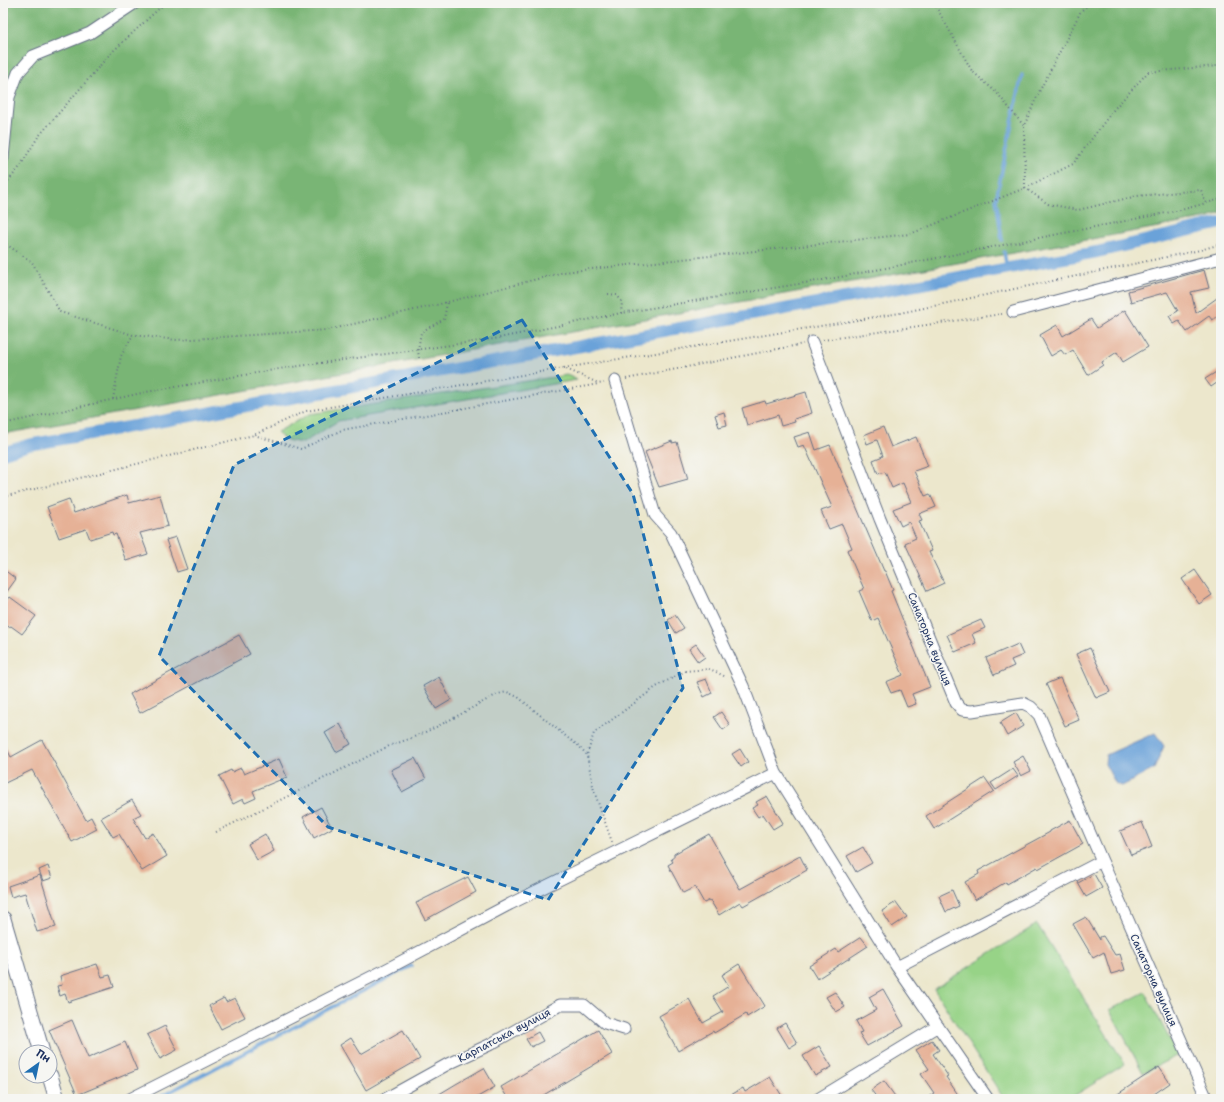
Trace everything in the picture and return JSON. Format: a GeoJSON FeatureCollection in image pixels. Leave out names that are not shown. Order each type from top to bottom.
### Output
{"type":"FeatureCollection","features":[{"type":"Feature","properties":{"kind":"street"},"geometry":{"type":"LineString","coordinates":[[3,158],[9,97],[18,73],[33,56],[90,32],[135,3]]}},
{"type":"Feature","properties":{"kind":"street"},"geometry":{"type":"LineString","coordinates":[[1013,312],[1221,258]]}},
{"type":"Feature","properties":{"kind":"street","name":"Санаторна вулиця"},"geometry":{"type":"LineString","coordinates":[[812,342],[880,519],[956,703],[962,710],[972,711],[1023,703],[1031,707],[1039,715],[1206,1099]]}},
{"type":"Feature","properties":{"kind":"street"},"geometry":{"type":"LineString","coordinates":[[615,381],[655,515],[671,533],[743,686],[776,773],[897,967],[988,1099]]}},
{"type":"Feature","properties":{"kind":"street"},"geometry":{"type":"LineString","coordinates":[[130,1099],[387,969],[510,904],[776,773]]}},
{"type":"Feature","properties":{"kind":"street"},"geometry":{"type":"LineString","coordinates":[[897,967],[1102,861]]}},
{"type":"Feature","properties":{"kind":"street"},"geometry":{"type":"LineString","coordinates":[[3,918],[40,1044]]}},
{"type":"Feature","properties":{"kind":"street","name":"Карпатська вулиця"},"geometry":{"type":"LineString","coordinates":[[385,1099],[448,1064],[489,1045],[560,1004],[584,1005],[605,1022],[624,1029]]}},
{"type":"Feature","properties":{"kind":"street"},"geometry":{"type":"LineString","coordinates":[[818,1099],[938,1026]]}},
{"type":"Feature","properties":{"kind":"street"},"geometry":{"type":"LineString","coordinates":[[52,1084],[57,1099]]}},
{"type":"Feature","properties":{"kind":"path"},"geometry":{"type":"LineString","coordinates":[[3,187],[19,168],[38,137],[111,53],[165,3]]}},
{"type":"Feature","properties":{"kind":"path"},"geometry":{"type":"LineString","coordinates":[[934,3],[972,71],[998,93],[1024,126]]}},
{"type":"Feature","properties":{"kind":"path"},"geometry":{"type":"LineString","coordinates":[[1025,188],[1024,126],[1039,92],[1081,11],[1090,3]]}},
{"type":"Feature","properties":{"kind":"path"},"geometry":{"type":"LineString","coordinates":[[3,242],[32,262],[60,312],[133,335],[177,340],[327,330],[447,302],[564,272],[910,234],[1025,188],[1073,164],[1114,109],[1148,72],[1217,66],[1221,64]]}},
{"type":"Feature","properties":{"kind":"path"},"geometry":{"type":"LineString","coordinates":[[1025,188],[1048,204],[1078,210],[1137,196],[1201,190],[1206,203]]}},
{"type":"Feature","properties":{"kind":"path"},"geometry":{"type":"LineString","coordinates":[[3,424],[146,392],[285,368],[494,339],[620,313],[835,278],[1003,246],[1181,210],[1221,200]]}},
{"type":"Feature","properties":{"kind":"path"},"geometry":{"type":"LineString","coordinates":[[3,497],[254,435],[306,411],[900,313],[1200,250],[1221,244]]}},
{"type":"Feature","properties":{"kind":"path"},"geometry":{"type":"LineString","coordinates":[[608,294],[617,295],[622,302],[620,313]]}},
{"type":"Feature","properties":{"kind":"path"},"geometry":{"type":"LineString","coordinates":[[419,358],[418,350],[421,332],[444,319],[447,302]]}},
{"type":"Feature","properties":{"kind":"path"},"geometry":{"type":"LineString","coordinates":[[113,399],[121,356],[133,335]]}},
{"type":"Feature","properties":{"kind":"path"},"geometry":{"type":"LineString","coordinates":[[564,368],[600,383]]}},
{"type":"Feature","properties":{"kind":"path"},"geometry":{"type":"LineString","coordinates":[[254,435],[300,449],[342,430],[615,381]]}},
{"type":"Feature","properties":{"kind":"path"},"geometry":{"type":"LineString","coordinates":[[586,755],[594,733],[656,687],[685,670],[710,669],[743,686]]}},
{"type":"Feature","properties":{"kind":"path"},"geometry":{"type":"LineString","coordinates":[[216,832],[392,745],[406,741],[436,727],[498,694],[507,692],[518,697],[579,746],[586,755],[594,790],[615,852]]}},
{"type":"Feature","properties":{"kind":"highlighted area"},"geometry":{"type":"Polygon","coordinates":[[[522,320],[633,494],[683,688],[548,900],[328,827],[159,656],[234,465],[522,320]]]}},
{"type":"Feature","properties":{"kind":"green space"},"geometry":{"type":"Polygon","coordinates":[[[3,3],[1221,3],[1221,213],[1209,218],[3,434],[3,3]]]}},
{"type":"Feature","properties":{"kind":"green space"},"geometry":{"type":"Polygon","coordinates":[[[567,375],[577,380],[338,421],[303,443],[285,440],[277,432],[310,414],[567,375]]]}},
{"type":"Feature","properties":{"kind":"green space"},"geometry":{"type":"Polygon","coordinates":[[[1037,924],[1125,1064],[1069,1099],[1004,1099],[934,989],[1037,924]]]}},
{"type":"Feature","properties":{"kind":"green space"},"geometry":{"type":"Polygon","coordinates":[[[1145,992],[1178,1055],[1143,1073],[1110,1010],[1145,992]]]}},
{"type":"Feature","properties":{"kind":"water"},"geometry":{"type":"Polygon","coordinates":[[[1155,733],[1164,746],[1154,769],[1122,786],[1116,784],[1105,764],[1106,755],[1155,733]]]}},
{"type":"Feature","properties":{"kind":"building"},"geometry":{"type":"Polygon","coordinates":[[[1204,270],[1209,288],[1191,292],[1196,313],[1217,298],[1221,304],[1221,315],[1212,320],[1209,316],[1187,332],[1179,321],[1174,324],[1169,316],[1178,311],[1167,292],[1131,302],[1128,291],[1204,270]]]}},
{"type":"Feature","properties":{"kind":"building"},"geometry":{"type":"Polygon","coordinates":[[[1125,310],[1148,347],[1123,362],[1117,352],[1102,362],[1103,365],[1088,375],[1073,350],[1065,355],[1061,350],[1051,356],[1040,335],[1057,325],[1063,336],[1091,319],[1097,328],[1125,310]]]}},
{"type":"Feature","properties":{"kind":"building"},"geometry":{"type":"Polygon","coordinates":[[[1221,369],[1221,380],[1211,387],[1205,379],[1221,369]]]}},
{"type":"Feature","properties":{"kind":"building"},"geometry":{"type":"Polygon","coordinates":[[[806,392],[812,413],[794,419],[795,422],[781,426],[778,415],[747,425],[742,408],[765,401],[766,404],[806,392]]]}},
{"type":"Feature","properties":{"kind":"building"},"geometry":{"type":"Polygon","coordinates":[[[724,412],[727,425],[719,427],[715,415],[724,412]]]}},
{"type":"Feature","properties":{"kind":"building"},"geometry":{"type":"Polygon","coordinates":[[[883,427],[891,447],[916,437],[928,466],[914,471],[925,496],[930,494],[936,507],[919,514],[922,520],[919,521],[932,551],[929,552],[944,583],[927,591],[905,543],[916,538],[909,522],[901,526],[893,509],[911,502],[903,483],[892,488],[885,472],[878,474],[873,460],[883,456],[877,440],[867,444],[864,435],[883,427]]]}},
{"type":"Feature","properties":{"kind":"building"},"geometry":{"type":"Polygon","coordinates":[[[810,432],[816,450],[830,445],[893,590],[891,591],[930,687],[912,694],[916,704],[907,707],[900,690],[891,693],[886,682],[903,675],[878,618],[872,621],[859,591],[864,589],[847,550],[852,548],[842,524],[829,529],[821,511],[832,507],[804,445],[798,447],[794,437],[810,432]]]}},
{"type":"Feature","properties":{"kind":"building"},"geometry":{"type":"Polygon","coordinates":[[[672,441],[672,443],[677,442],[688,479],[659,487],[645,452],[672,441]]]}},
{"type":"Feature","properties":{"kind":"building"},"geometry":{"type":"Polygon","coordinates":[[[127,495],[129,503],[160,495],[168,526],[140,533],[148,554],[126,561],[116,534],[113,535],[112,532],[90,539],[86,529],[59,538],[47,507],[69,499],[74,513],[127,495]]]}},
{"type":"Feature","properties":{"kind":"building"},"geometry":{"type":"Polygon","coordinates":[[[176,537],[187,569],[177,572],[166,540],[176,537]]]}},
{"type":"Feature","properties":{"kind":"building"},"geometry":{"type":"Polygon","coordinates":[[[3,569],[16,579],[3,597],[3,569]]]}},
{"type":"Feature","properties":{"kind":"building"},"geometry":{"type":"Polygon","coordinates":[[[1195,570],[1212,595],[1199,604],[1182,579],[1195,570]]]}},
{"type":"Feature","properties":{"kind":"building"},"geometry":{"type":"Polygon","coordinates":[[[10,597],[36,616],[22,634],[11,626],[9,627],[3,623],[3,606],[10,597]]]}},
{"type":"Feature","properties":{"kind":"building"},"geometry":{"type":"Polygon","coordinates":[[[675,615],[684,628],[676,633],[668,620],[675,615]]]}},
{"type":"Feature","properties":{"kind":"building"},"geometry":{"type":"Polygon","coordinates":[[[981,620],[985,628],[972,634],[976,643],[955,652],[947,635],[981,620]]]}},
{"type":"Feature","properties":{"kind":"building"},"geometry":{"type":"Polygon","coordinates":[[[239,635],[250,654],[140,713],[130,694],[239,635]]]}},
{"type":"Feature","properties":{"kind":"building"},"geometry":{"type":"Polygon","coordinates":[[[696,644],[705,657],[698,662],[689,649],[696,644]]]}},
{"type":"Feature","properties":{"kind":"building"},"geometry":{"type":"Polygon","coordinates":[[[1018,644],[1023,655],[1011,660],[1014,666],[994,675],[986,658],[1018,644]]]}},
{"type":"Feature","properties":{"kind":"building"},"geometry":{"type":"Polygon","coordinates":[[[1090,648],[1110,692],[1096,698],[1076,654],[1090,648]]]}},
{"type":"Feature","properties":{"kind":"building"},"geometry":{"type":"Polygon","coordinates":[[[439,677],[451,700],[436,709],[423,686],[439,677]]]}},
{"type":"Feature","properties":{"kind":"building"},"geometry":{"type":"Polygon","coordinates":[[[1060,678],[1079,720],[1065,726],[1046,684],[1060,678]]]}},
{"type":"Feature","properties":{"kind":"building"},"geometry":{"type":"Polygon","coordinates":[[[706,679],[712,693],[704,697],[697,682],[706,679]]]}},
{"type":"Feature","properties":{"kind":"building"},"geometry":{"type":"Polygon","coordinates":[[[721,712],[730,725],[723,730],[714,717],[721,712]]]}},
{"type":"Feature","properties":{"kind":"building"},"geometry":{"type":"Polygon","coordinates":[[[1016,713],[1023,726],[1007,736],[1000,723],[1016,713]]]}},
{"type":"Feature","properties":{"kind":"building"},"geometry":{"type":"Polygon","coordinates":[[[340,724],[351,744],[336,752],[325,733],[340,724]]]}},
{"type":"Feature","properties":{"kind":"building"},"geometry":{"type":"Polygon","coordinates":[[[42,740],[86,820],[91,817],[97,829],[72,842],[32,770],[3,784],[3,741],[11,757],[42,740]]]}},
{"type":"Feature","properties":{"kind":"building"},"geometry":{"type":"Polygon","coordinates":[[[740,749],[748,762],[741,767],[732,754],[740,749]]]}},
{"type":"Feature","properties":{"kind":"building"},"geometry":{"type":"Polygon","coordinates":[[[1023,756],[1031,771],[1021,776],[1013,762],[1023,756]]]}},
{"type":"Feature","properties":{"kind":"building"},"geometry":{"type":"Polygon","coordinates":[[[415,758],[426,779],[402,792],[391,770],[415,758]]]}},
{"type":"Feature","properties":{"kind":"building"},"geometry":{"type":"Polygon","coordinates":[[[279,759],[287,777],[253,791],[256,798],[245,803],[243,799],[233,804],[219,776],[231,770],[232,772],[241,768],[244,774],[279,759]]]}},
{"type":"Feature","properties":{"kind":"building"},"geometry":{"type":"Polygon","coordinates":[[[1013,769],[1018,776],[996,790],[991,783],[1013,769]]]}},
{"type":"Feature","properties":{"kind":"building"},"geometry":{"type":"Polygon","coordinates":[[[985,778],[994,791],[934,829],[926,816],[985,778]]]}},
{"type":"Feature","properties":{"kind":"building"},"geometry":{"type":"Polygon","coordinates":[[[767,796],[783,823],[773,829],[763,814],[758,817],[752,808],[758,805],[756,802],[767,796]]]}},
{"type":"Feature","properties":{"kind":"building"},"geometry":{"type":"Polygon","coordinates":[[[132,800],[141,814],[133,818],[145,838],[153,833],[167,856],[142,871],[119,834],[113,837],[101,818],[132,800]]]}},
{"type":"Feature","properties":{"kind":"building"},"geometry":{"type":"Polygon","coordinates":[[[321,807],[332,828],[314,838],[303,817],[321,807]]]}},
{"type":"Feature","properties":{"kind":"building"},"geometry":{"type":"Polygon","coordinates":[[[1070,820],[1083,844],[1038,869],[1037,867],[1007,884],[1006,882],[975,900],[965,882],[979,874],[978,871],[1070,820]]]}},
{"type":"Feature","properties":{"kind":"building"},"geometry":{"type":"Polygon","coordinates":[[[1142,822],[1152,847],[1131,855],[1120,831],[1142,822]]]}},
{"type":"Feature","properties":{"kind":"building"},"geometry":{"type":"Polygon","coordinates":[[[265,834],[274,851],[257,860],[248,844],[265,834]]]}},
{"type":"Feature","properties":{"kind":"building"},"geometry":{"type":"Polygon","coordinates":[[[709,834],[740,889],[800,856],[807,870],[743,906],[740,902],[719,915],[710,900],[704,903],[695,887],[683,893],[668,865],[673,862],[671,859],[674,857],[674,854],[709,834]]]}},
{"type":"Feature","properties":{"kind":"building"},"geometry":{"type":"Polygon","coordinates":[[[863,847],[872,863],[856,872],[847,856],[863,847]]]}},
{"type":"Feature","properties":{"kind":"building"},"geometry":{"type":"Polygon","coordinates":[[[48,866],[52,878],[43,881],[39,870],[48,866]]]}},
{"type":"Feature","properties":{"kind":"building"},"geometry":{"type":"Polygon","coordinates":[[[1094,874],[1102,888],[1086,897],[1078,883],[1094,874]]]}},
{"type":"Feature","properties":{"kind":"building"},"geometry":{"type":"Polygon","coordinates":[[[40,875],[56,927],[37,932],[25,893],[11,897],[8,886],[40,875]]]}},
{"type":"Feature","properties":{"kind":"building"},"geometry":{"type":"Polygon","coordinates":[[[468,877],[476,892],[425,920],[416,903],[468,877]]]}},
{"type":"Feature","properties":{"kind":"building"},"geometry":{"type":"Polygon","coordinates":[[[952,890],[959,906],[946,912],[939,896],[952,890]]]}},
{"type":"Feature","properties":{"kind":"building"},"geometry":{"type":"Polygon","coordinates":[[[896,902],[907,917],[892,927],[882,911],[896,902]]]}},
{"type":"Feature","properties":{"kind":"building"},"geometry":{"type":"Polygon","coordinates":[[[1086,917],[1100,940],[1100,937],[1103,936],[1115,955],[1120,954],[1125,970],[1111,974],[1104,952],[1093,958],[1073,924],[1086,917]]]}},
{"type":"Feature","properties":{"kind":"building"},"geometry":{"type":"Polygon","coordinates":[[[861,937],[868,946],[817,979],[809,966],[836,949],[838,952],[861,937]]]}},
{"type":"Feature","properties":{"kind":"building"},"geometry":{"type":"Polygon","coordinates":[[[97,964],[102,977],[110,975],[114,987],[68,1002],[65,994],[60,996],[57,986],[62,985],[60,976],[97,964]]]}},
{"type":"Feature","properties":{"kind":"building"},"geometry":{"type":"Polygon","coordinates":[[[739,964],[765,1006],[747,1017],[746,1014],[714,1033],[713,1031],[678,1051],[659,1016],[689,999],[703,1023],[723,1012],[713,996],[729,986],[722,975],[739,964]]]}},
{"type":"Feature","properties":{"kind":"building"},"geometry":{"type":"Polygon","coordinates":[[[883,989],[904,1026],[867,1046],[859,1033],[862,1032],[856,1021],[876,1010],[869,997],[883,989]]]}},
{"type":"Feature","properties":{"kind":"building"},"geometry":{"type":"Polygon","coordinates":[[[835,992],[845,1007],[836,1012],[826,997],[835,992]]]}},
{"type":"Feature","properties":{"kind":"building"},"geometry":{"type":"Polygon","coordinates":[[[224,998],[226,1002],[235,998],[245,1017],[221,1029],[209,1006],[224,998]]]}},
{"type":"Feature","properties":{"kind":"building"},"geometry":{"type":"Polygon","coordinates":[[[72,1020],[88,1058],[125,1042],[137,1070],[77,1095],[58,1051],[58,1044],[55,1044],[49,1030],[72,1020]]]}},
{"type":"Feature","properties":{"kind":"building"},"geometry":{"type":"Polygon","coordinates":[[[785,1023],[797,1043],[789,1048],[777,1028],[785,1023]]]}},
{"type":"Feature","properties":{"kind":"building"},"geometry":{"type":"Polygon","coordinates":[[[165,1026],[177,1050],[160,1059],[147,1035],[165,1026]]]}},
{"type":"Feature","properties":{"kind":"building"},"geometry":{"type":"Polygon","coordinates":[[[403,1030],[420,1059],[366,1090],[340,1045],[351,1038],[361,1054],[403,1030]]]}},
{"type":"Feature","properties":{"kind":"building"},"geometry":{"type":"Polygon","coordinates":[[[598,1030],[612,1054],[537,1099],[508,1099],[501,1087],[598,1030]]]}},
{"type":"Feature","properties":{"kind":"building"},"geometry":{"type":"Polygon","coordinates":[[[538,1032],[543,1041],[531,1047],[526,1039],[538,1032]]]}},
{"type":"Feature","properties":{"kind":"building"},"geometry":{"type":"Polygon","coordinates":[[[932,1040],[939,1050],[933,1054],[961,1099],[925,1099],[934,1093],[921,1074],[929,1069],[916,1050],[932,1040]]]}},
{"type":"Feature","properties":{"kind":"building"},"geometry":{"type":"Polygon","coordinates":[[[819,1046],[832,1067],[815,1076],[803,1056],[819,1046]]]}},
{"type":"Feature","properties":{"kind":"building"},"geometry":{"type":"Polygon","coordinates":[[[1159,1067],[1170,1083],[1147,1099],[1110,1099],[1159,1067]]]}},
{"type":"Feature","properties":{"kind":"building"},"geometry":{"type":"Polygon","coordinates":[[[484,1068],[495,1087],[474,1099],[431,1099],[456,1084],[484,1068]]]}},
{"type":"Feature","properties":{"kind":"building"},"geometry":{"type":"Polygon","coordinates":[[[770,1077],[784,1099],[724,1099],[743,1088],[745,1092],[770,1077]]]}},
{"type":"Feature","properties":{"kind":"building"},"geometry":{"type":"Polygon","coordinates":[[[884,1081],[897,1099],[878,1099],[871,1090],[884,1081]]]}},
{"type":"Feature","properties":{"kind":"waterway"},"geometry":{"type":"LineString","coordinates":[[1002,240],[996,199],[1022,75]]}},
{"type":"Feature","properties":{"kind":"waterway"},"geometry":{"type":"LineString","coordinates":[[3,453],[28,445],[1097,252],[1221,223]]}},
{"type":"Feature","properties":{"kind":"waterway"},"geometry":{"type":"LineString","coordinates":[[1004,252],[1007,269]]}},
{"type":"Feature","properties":{"kind":"waterway"},"geometry":{"type":"LineString","coordinates":[[156,1099],[411,966]]}}]}
